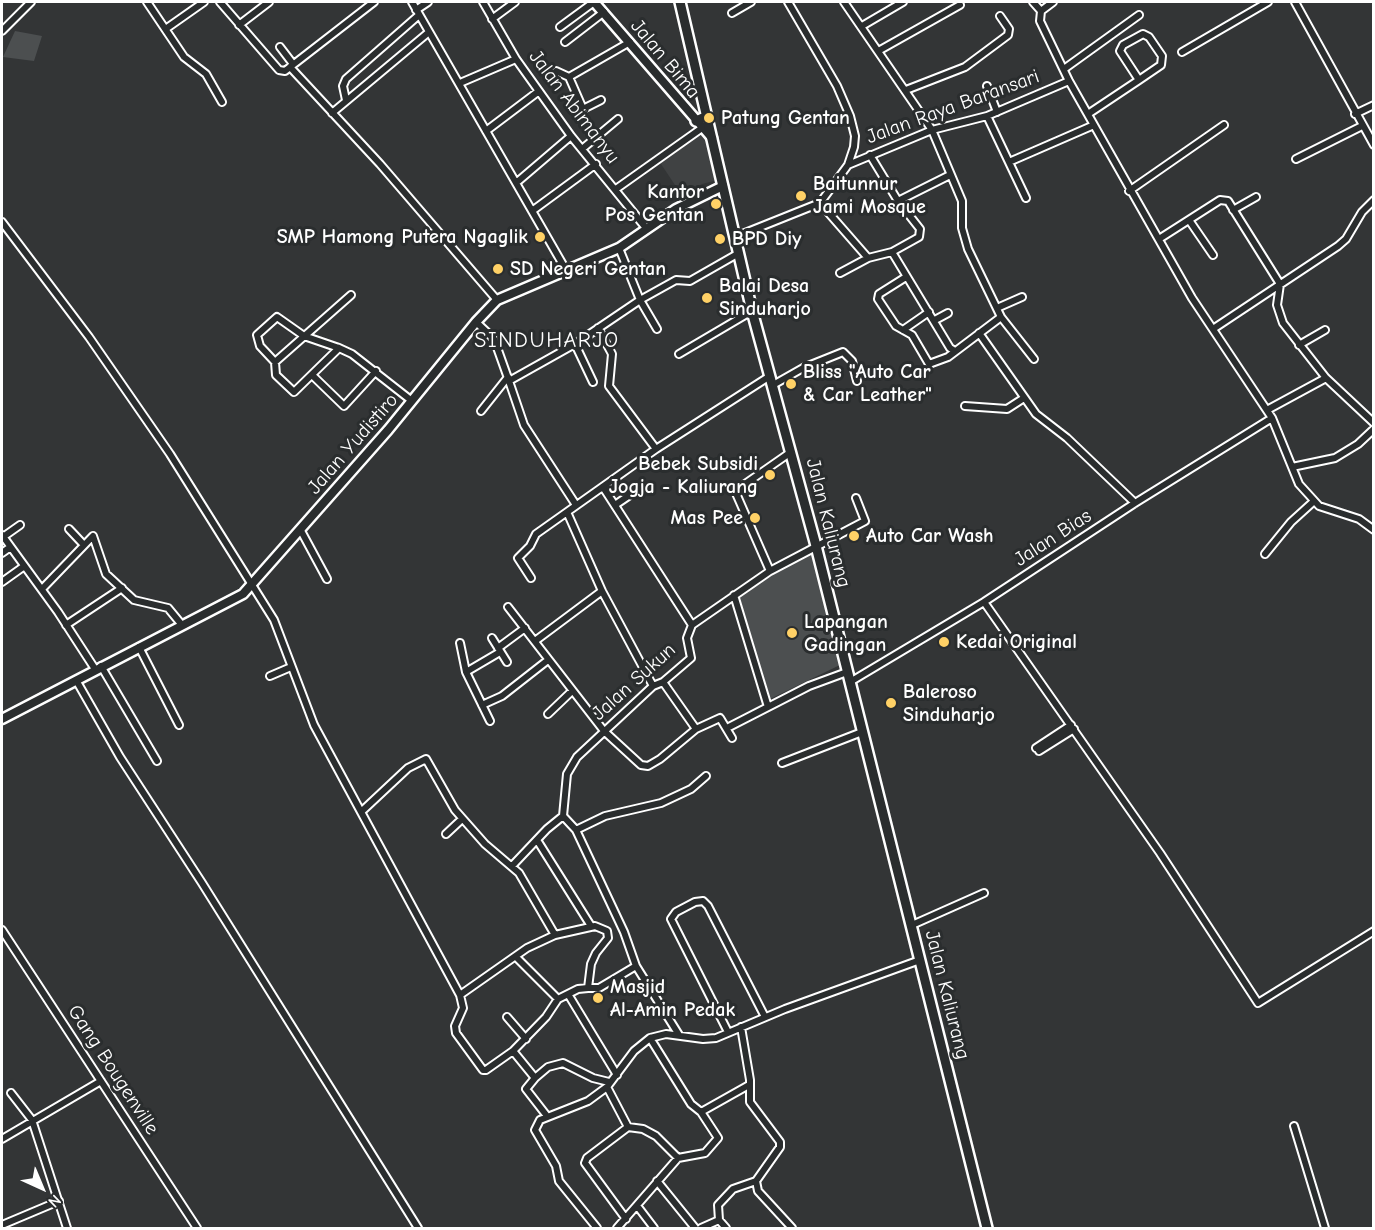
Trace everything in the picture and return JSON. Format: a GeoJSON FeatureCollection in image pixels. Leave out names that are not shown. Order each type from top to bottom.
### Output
{"type":"FeatureCollection","features":[{"type":"Feature","properties":{"kind":"main road","name":"Jalan Kaliurang"},"geometry":{"type":"LineString","coordinates":[[680,2],[752,311],[848,672],[987,1228]]}},
{"type":"Feature","properties":{"kind":"main road"},"geometry":{"type":"LineString","coordinates":[[699,125],[707,116]]}},
{"type":"Feature","properties":{"kind":"street"},"geometry":{"type":"LineString","coordinates":[[2,31],[31,2]]}},
{"type":"Feature","properties":{"kind":"street"},"geometry":{"type":"LineString","coordinates":[[147,2],[167,28],[184,57],[206,74],[222,102]]}},
{"type":"Feature","properties":{"kind":"street"},"geometry":{"type":"LineString","coordinates":[[220,2],[279,70],[285,71],[374,2]]}},
{"type":"Feature","properties":{"kind":"street"},"geometry":{"type":"LineString","coordinates":[[239,25],[269,2]]}},
{"type":"Feature","properties":{"kind":"street"},"geometry":{"type":"LineString","coordinates":[[412,2],[566,270]]}},
{"type":"Feature","properties":{"kind":"street"},"geometry":{"type":"LineString","coordinates":[[346,100],[343,86],[346,79],[428,2]]}},
{"type":"Feature","properties":{"kind":"street","name":"Jalan Abimanyu"},"geometry":{"type":"LineString","coordinates":[[483,2],[516,59],[570,136],[596,164],[646,228]]}},
{"type":"Feature","properties":{"kind":"street"},"geometry":{"type":"LineString","coordinates":[[492,19],[515,2]]}},
{"type":"Feature","properties":{"kind":"street"},"geometry":{"type":"LineString","coordinates":[[560,27],[594,2]]}},
{"type":"Feature","properties":{"kind":"street","name":"Jalan Bima"},"geometry":{"type":"LineString","coordinates":[[594,2],[712,138]]}},
{"type":"Feature","properties":{"kind":"street"},"geometry":{"type":"LineString","coordinates":[[732,14],[751,2]]}},
{"type":"Feature","properties":{"kind":"street"},"geometry":{"type":"LineString","coordinates":[[735,237],[820,203],[848,165],[855,136],[850,116],[837,86],[788,2]]}},
{"type":"Feature","properties":{"kind":"street"},"geometry":{"type":"LineString","coordinates":[[844,2],[880,50],[932,130],[964,209],[962,228],[968,249],[1001,317],[1034,359]]}},
{"type":"Feature","properties":{"kind":"street"},"geometry":{"type":"LineString","coordinates":[[862,26],[903,2]]}},
{"type":"Feature","properties":{"kind":"street"},"geometry":{"type":"LineString","coordinates":[[1033,2],[1041,11],[1044,30],[1069,81],[1129,191],[1192,298],[1272,418],[1299,484],[1313,502],[1359,519],[1374,530]]}},
{"type":"Feature","properties":{"kind":"street"},"geometry":{"type":"LineString","coordinates":[[1041,11],[1053,2]]}},
{"type":"Feature","properties":{"kind":"street"},"geometry":{"type":"LineString","coordinates":[[1182,52],[1268,2]]}},
{"type":"Feature","properties":{"kind":"street"},"geometry":{"type":"LineString","coordinates":[[1295,2],[1374,145]]}},
{"type":"Feature","properties":{"kind":"street"},"geometry":{"type":"LineString","coordinates":[[167,28],[200,3]]}},
{"type":"Feature","properties":{"kind":"street"},"geometry":{"type":"LineString","coordinates":[[880,50],[960,5]]}},
{"type":"Feature","properties":{"kind":"street"},"geometry":{"type":"LineString","coordinates":[[566,42],[604,12]]}},
{"type":"Feature","properties":{"kind":"street"},"geometry":{"type":"LineString","coordinates":[[1064,69],[1139,15]]}},
{"type":"Feature","properties":{"kind":"street"},"geometry":{"type":"LineString","coordinates":[[906,90],[965,67],[1008,35],[1009,29],[1000,16]]}},
{"type":"Feature","properties":{"kind":"street"},"geometry":{"type":"LineString","coordinates":[[332,112],[429,32]]}},
{"type":"Feature","properties":{"kind":"street"},"geometry":{"type":"LineString","coordinates":[[1088,114],[1139,80],[1163,61],[1149,37],[1143,33],[1123,45],[1120,51],[1139,80]]}},
{"type":"Feature","properties":{"kind":"street"},"geometry":{"type":"LineString","coordinates":[[569,77],[630,42]]}},
{"type":"Feature","properties":{"kind":"street"},"geometry":{"type":"LineString","coordinates":[[279,47],[332,112],[436,226],[497,300]]}},
{"type":"Feature","properties":{"kind":"street"},"geometry":{"type":"LineString","coordinates":[[460,83],[516,59]]}},
{"type":"Feature","properties":{"kind":"street"},"geometry":{"type":"LineString","coordinates":[[556,71],[569,77],[583,109],[601,100]]}},
{"type":"Feature","properties":{"kind":"street","name":"Jalan Raya Baransari"},"geometry":{"type":"LineString","coordinates":[[848,165],[932,130],[987,116],[1069,81]]}},
{"type":"Feature","properties":{"kind":"street"},"geometry":{"type":"LineString","coordinates":[[987,86],[997,112]]}},
{"type":"Feature","properties":{"kind":"street"},"geometry":{"type":"LineString","coordinates":[[486,131],[539,91]]}},
{"type":"Feature","properties":{"kind":"street"},"geometry":{"type":"LineString","coordinates":[[1355,114],[1374,105]]}},
{"type":"Feature","properties":{"kind":"street"},"geometry":{"type":"LineString","coordinates":[[987,116],[1026,198]]}},
{"type":"Feature","properties":{"kind":"street"},"geometry":{"type":"LineString","coordinates":[[582,149],[618,119]]}},
{"type":"Feature","properties":{"kind":"street"},"geometry":{"type":"LineString","coordinates":[[616,189],[699,125]]}},
{"type":"Feature","properties":{"kind":"street"},"geometry":{"type":"LineString","coordinates":[[1009,162],[1094,125]]}},
{"type":"Feature","properties":{"kind":"street"},"geometry":{"type":"LineString","coordinates":[[1129,191],[1224,125]]}},
{"type":"Feature","properties":{"kind":"street"},"geometry":{"type":"LineString","coordinates":[[1296,159],[1362,126]]}},
{"type":"Feature","properties":{"kind":"street"},"geometry":{"type":"LineString","coordinates":[[516,183],[570,136]]}},
{"type":"Feature","properties":{"kind":"street"},"geometry":{"type":"LineString","coordinates":[[840,273],[868,258],[892,252],[919,237],[921,233],[917,223],[898,201],[870,155]]}},
{"type":"Feature","properties":{"kind":"street"},"geometry":{"type":"LineString","coordinates":[[532,211],[596,164]]}},
{"type":"Feature","properties":{"kind":"street"},"geometry":{"type":"LineString","coordinates":[[898,201],[950,175]]}},
{"type":"Feature","properties":{"kind":"street","name":"Jalan Yudistiro"},"geometry":{"type":"LineString","coordinates":[[2,719],[243,594],[497,300],[619,248],[646,228],[701,195],[723,186]]}},
{"type":"Feature","properties":{"kind":"street"},"geometry":{"type":"LineString","coordinates":[[1233,210],[1256,197]]}},
{"type":"Feature","properties":{"kind":"street"},"geometry":{"type":"LineString","coordinates":[[1159,239],[1224,199],[1280,284],[1277,304],[1280,315],[1299,345],[1326,378],[1374,423]]}},
{"type":"Feature","properties":{"kind":"street"},"geometry":{"type":"LineString","coordinates":[[1213,329],[1346,238],[1362,212],[1374,200]]}},
{"type":"Feature","properties":{"kind":"street"},"geometry":{"type":"LineString","coordinates":[[820,203],[868,258]]}},
{"type":"Feature","properties":{"kind":"street"},"geometry":{"type":"LineString","coordinates":[[1189,220],[1213,255]]}},
{"type":"Feature","properties":{"kind":"street"},"geometry":{"type":"LineString","coordinates":[[2,222],[89,337],[170,454],[254,584],[274,620],[314,725],[460,995],[463,1008],[454,1030],[480,1068],[486,1070],[513,1051],[546,1017],[558,999],[568,993],[599,988],[636,966]]}},
{"type":"Feature","properties":{"kind":"street"},"geometry":{"type":"LineString","coordinates":[[619,248],[640,300],[657,329]]}},
{"type":"Feature","properties":{"kind":"street"},"geometry":{"type":"LineString","coordinates":[[892,252],[950,348],[955,351]]}},
{"type":"Feature","properties":{"kind":"street"},"geometry":{"type":"LineString","coordinates":[[481,411],[508,379],[575,344],[640,300],[676,280],[690,281],[739,253]]}},
{"type":"Feature","properties":{"kind":"street"},"geometry":{"type":"LineString","coordinates":[[906,277],[878,297],[896,326],[912,335],[929,364],[940,362],[1001,317]]}},
{"type":"Feature","properties":{"kind":"street"},"geometry":{"type":"LineString","coordinates":[[275,362],[351,295]]}},
{"type":"Feature","properties":{"kind":"street"},"geometry":{"type":"LineString","coordinates":[[996,308],[1023,297]]}},
{"type":"Feature","properties":{"kind":"street"},"geometry":{"type":"LineString","coordinates":[[679,354],[752,311]]}},
{"type":"Feature","properties":{"kind":"street"},"geometry":{"type":"LineString","coordinates":[[903,330],[929,312]]}},
{"type":"Feature","properties":{"kind":"street"},"geometry":{"type":"LineString","coordinates":[[935,320],[948,313]]}},
{"type":"Feature","properties":{"kind":"street"},"geometry":{"type":"LineString","coordinates":[[339,348],[294,392],[276,375],[275,362],[257,341],[257,335],[265,325],[277,317],[304,336],[339,348],[376,371],[412,401]]}},
{"type":"Feature","properties":{"kind":"street"},"geometry":{"type":"LineString","coordinates":[[476,322],[494,339],[524,425],[576,505]]}},
{"type":"Feature","properties":{"kind":"street"},"geometry":{"type":"LineString","coordinates":[[598,327],[612,354],[609,386],[657,449]]}},
{"type":"Feature","properties":{"kind":"street"},"geometry":{"type":"LineString","coordinates":[[1299,345],[1325,330]]}},
{"type":"Feature","properties":{"kind":"street"},"geometry":{"type":"LineString","coordinates":[[979,333],[1036,414],[1061,432],[1135,503]]}},
{"type":"Feature","properties":{"kind":"street"},"geometry":{"type":"LineString","coordinates":[[575,344],[593,382]]}},
{"type":"Feature","properties":{"kind":"street"},"geometry":{"type":"LineString","coordinates":[[531,578],[518,556],[530,546],[536,534],[657,449],[772,380],[843,352],[852,361],[857,381]]}},
{"type":"Feature","properties":{"kind":"street"},"geometry":{"type":"LineString","coordinates":[[312,375],[344,406],[376,371]]}},
{"type":"Feature","properties":{"kind":"street"},"geometry":{"type":"LineString","coordinates":[[1267,410],[1326,378]]}},
{"type":"Feature","properties":{"kind":"street"},"geometry":{"type":"LineString","coordinates":[[965,406],[1007,409],[1024,398]]}},
{"type":"Feature","properties":{"kind":"street","name":"Jalan Bias"},"geometry":{"type":"LineString","coordinates":[[850,682],[984,602],[1135,503],[1272,418]]}},
{"type":"Feature","properties":{"kind":"street"},"geometry":{"type":"LineString","coordinates":[[1292,467],[1335,458],[1358,444],[1374,429]]}},
{"type":"Feature","properties":{"kind":"street"},"geometry":{"type":"LineString","coordinates":[[770,571],[735,491],[791,452]]}},
{"type":"Feature","properties":{"kind":"street"},"geometry":{"type":"LineString","coordinates":[[615,505],[643,486]]}},
{"type":"Feature","properties":{"kind":"street"},"geometry":{"type":"LineString","coordinates":[[603,487],[692,625],[770,571],[865,521],[856,498]]}},
{"type":"Feature","properties":{"kind":"street"},"geometry":{"type":"LineString","coordinates":[[1265,554],[1290,523],[1313,502]]}},
{"type":"Feature","properties":{"kind":"street"},"geometry":{"type":"LineString","coordinates":[[567,512],[602,591],[653,686]]}},
{"type":"Feature","properties":{"kind":"street"},"geometry":{"type":"LineString","coordinates":[[20,525],[2,536],[98,668],[157,762]]}},
{"type":"Feature","properties":{"kind":"street"},"geometry":{"type":"LineString","coordinates":[[69,529],[84,545]]}},
{"type":"Feature","properties":{"kind":"street"},"geometry":{"type":"LineString","coordinates":[[300,529],[327,579]]}},
{"type":"Feature","properties":{"kind":"street"},"geometry":{"type":"LineString","coordinates":[[42,589],[92,537],[95,538],[103,568],[122,588],[137,602],[168,608],[182,625]]}},
{"type":"Feature","properties":{"kind":"street"},"geometry":{"type":"LineString","coordinates":[[2,553],[9,548]]}},
{"type":"Feature","properties":{"kind":"street"},"geometry":{"type":"LineString","coordinates":[[2,582],[23,567]]}},
{"type":"Feature","properties":{"kind":"street"},"geometry":{"type":"LineString","coordinates":[[66,625],[122,588]]}},
{"type":"Feature","properties":{"kind":"street"},"geometry":{"type":"LineString","coordinates":[[535,641],[602,591]]}},
{"type":"Feature","properties":{"kind":"street"},"geometry":{"type":"LineString","coordinates":[[734,595],[768,707]]}},
{"type":"Feature","properties":{"kind":"street"},"geometry":{"type":"LineString","coordinates":[[984,602],[1160,853],[1258,1003],[1374,931]]}},
{"type":"Feature","properties":{"kind":"street"},"geometry":{"type":"LineString","coordinates":[[508,607],[604,732],[644,767],[660,759],[696,729],[720,718],[732,738]]}},
{"type":"Feature","properties":{"kind":"street","name":"Jalan Sukun"},"geometry":{"type":"LineString","coordinates":[[563,816],[567,774],[577,757],[653,686],[663,682],[691,658],[687,638],[692,625]]}},
{"type":"Feature","properties":{"kind":"street"},"geometry":{"type":"LineString","coordinates":[[466,672],[499,650],[525,628]]}},
{"type":"Feature","properties":{"kind":"street"},"geometry":{"type":"LineString","coordinates":[[492,638],[507,662]]}},
{"type":"Feature","properties":{"kind":"street"},"geometry":{"type":"LineString","coordinates":[[460,643],[466,672],[490,721]]}},
{"type":"Feature","properties":{"kind":"street"},"geometry":{"type":"LineString","coordinates":[[139,647],[179,724]]}},
{"type":"Feature","properties":{"kind":"street"},"geometry":{"type":"LineString","coordinates":[[482,705],[502,696],[548,660]]}},
{"type":"Feature","properties":{"kind":"street"},"geometry":{"type":"LineString","coordinates":[[270,676],[291,667]]}},
{"type":"Feature","properties":{"kind":"street"},"geometry":{"type":"LineString","coordinates":[[726,728],[809,686],[848,672]]}},
{"type":"Feature","properties":{"kind":"street"},"geometry":{"type":"LineString","coordinates":[[76,680],[114,748],[202,883],[417,1228]]}},
{"type":"Feature","properties":{"kind":"street"},"geometry":{"type":"LineString","coordinates":[[663,682],[696,729]]}},
{"type":"Feature","properties":{"kind":"street"},"geometry":{"type":"LineString","coordinates":[[549,714],[572,691]]}},
{"type":"Feature","properties":{"kind":"street"},"geometry":{"type":"LineString","coordinates":[[1038,749],[1073,727]]}},
{"type":"Feature","properties":{"kind":"street"},"geometry":{"type":"LineString","coordinates":[[782,763],[862,732]]}},
{"type":"Feature","properties":{"kind":"street"},"geometry":{"type":"LineString","coordinates":[[361,812],[408,768],[426,759],[462,819],[485,844],[512,866],[530,890],[555,935]]}},
{"type":"Feature","properties":{"kind":"street"},"geometry":{"type":"LineString","coordinates":[[576,830],[605,816],[661,803],[692,789],[706,776]]}},
{"type":"Feature","properties":{"kind":"street"},"geometry":{"type":"LineString","coordinates":[[512,866],[563,816],[576,830],[624,932],[636,966],[679,1035]]}},
{"type":"Feature","properties":{"kind":"street"},"geometry":{"type":"LineString","coordinates":[[446,834],[462,819]]}},
{"type":"Feature","properties":{"kind":"street"},"geometry":{"type":"LineString","coordinates":[[537,840],[591,926]]}},
{"type":"Feature","properties":{"kind":"street"},"geometry":{"type":"LineString","coordinates":[[912,925],[984,893]]}},
{"type":"Feature","properties":{"kind":"street"},"geometry":{"type":"LineString","coordinates":[[728,1032],[671,919],[676,912],[695,902],[703,901],[708,906],[765,1017]]}},
{"type":"Feature","properties":{"kind":"street"},"geometry":{"type":"LineString","coordinates":[[460,995],[516,957],[555,935],[591,926],[602,927],[608,938],[596,952],[591,964],[588,988]]}},
{"type":"Feature","properties":{"kind":"street","name":"Gang Bougenville"},"geometry":{"type":"LineString","coordinates":[[2,930],[197,1228]]}},
{"type":"Feature","properties":{"kind":"street"},"geometry":{"type":"LineString","coordinates":[[516,957],[558,999]]}},
{"type":"Feature","properties":{"kind":"street"},"geometry":{"type":"LineString","coordinates":[[597,1228],[559,1181],[556,1166],[535,1130],[536,1125],[547,1116],[579,1106],[608,1084],[634,1051],[650,1038],[679,1035],[703,1039],[716,1038],[765,1017],[920,960]]}},
{"type":"Feature","properties":{"kind":"street"},"geometry":{"type":"LineString","coordinates":[[568,993],[617,1075]]}},
{"type":"Feature","properties":{"kind":"street"},"geometry":{"type":"LineString","coordinates":[[507,1017],[526,1039]]}},
{"type":"Feature","properties":{"kind":"street"},"geometry":{"type":"LineString","coordinates":[[726,1228],[719,1220],[718,1205],[733,1189],[756,1181],[777,1154],[780,1144],[750,1102],[741,1027]]}},
{"type":"Feature","properties":{"kind":"street"},"geometry":{"type":"LineString","coordinates":[[618,1228],[678,1158],[705,1153],[718,1138],[701,1112],[691,1104],[650,1038]]}},
{"type":"Feature","properties":{"kind":"street"},"geometry":{"type":"LineString","coordinates":[[513,1051],[535,1078]]}},
{"type":"Feature","properties":{"kind":"street"},"geometry":{"type":"LineString","coordinates":[[547,1116],[525,1089],[548,1067],[563,1063],[608,1084],[628,1127]]}},
{"type":"Feature","properties":{"kind":"street"},"geometry":{"type":"LineString","coordinates":[[2,1139],[101,1081]]}},
{"type":"Feature","properties":{"kind":"street"},"geometry":{"type":"LineString","coordinates":[[701,1112],[749,1085]]}},
{"type":"Feature","properties":{"kind":"street"},"geometry":{"type":"LineString","coordinates":[[11,1093],[32,1120],[67,1227],[59,1228]]}},
{"type":"Feature","properties":{"kind":"street"},"geometry":{"type":"LineString","coordinates":[[1294,1126],[1325,1228]]}},
{"type":"Feature","properties":{"kind":"street"},"geometry":{"type":"LineString","coordinates":[[626,1219],[585,1163],[587,1158],[628,1127],[643,1129],[656,1136],[678,1158]]}},
{"type":"Feature","properties":{"kind":"street"},"geometry":{"type":"LineString","coordinates":[[657,1181],[695,1228]]}},
{"type":"Feature","properties":{"kind":"street"},"geometry":{"type":"LineString","coordinates":[[756,1181],[758,1191],[792,1228]]}},
{"type":"Feature","properties":{"kind":"street"},"geometry":{"type":"LineString","coordinates":[[2,1225],[59,1201]]}},
{"type":"Feature","properties":{"kind":"street"},"geometry":{"type":"LineString","coordinates":[[638,1207],[654,1228]]}},
{"type":"Feature","properties":{"kind":"street"},"geometry":{"type":"LineString","coordinates":[[701,1228],[719,1220]]}},
{"type":"Feature","properties":{"kind":"shaded area"},"geometry":{"type":"Polygon","coordinates":[[[15,31],[42,36],[34,61],[3,57],[15,31]]]}},
{"type":"Feature","properties":{"kind":"shaded area"},"geometry":{"type":"Polygon","coordinates":[[[699,132],[708,138],[718,180],[702,184],[683,197],[659,161],[699,132]]]}},
{"type":"Feature","properties":{"kind":"shaded area","name":"Lapangan Gadingan"},"geometry":{"type":"Polygon","coordinates":[[[812,551],[842,664],[770,699],[739,596],[812,551]]]}},
{"type":"Feature","properties":{"kind":"place","name":"Patung Gentan"},"geometry":{"type":"Point","coordinates":[709,118]}},
{"type":"Feature","properties":{"kind":"place","name":"Baitunnur Jami Mosque"},"geometry":{"type":"Point","coordinates":[801,196]}},
{"type":"Feature","properties":{"kind":"place","name":"Kantor Pos Gentan"},"geometry":{"type":"Point","coordinates":[716,204]}},
{"type":"Feature","properties":{"kind":"place","name":"SMP Hamong Putera Ngaglik"},"geometry":{"type":"Point","coordinates":[540,237]}},
{"type":"Feature","properties":{"kind":"place","name":"BPD Diy"},"geometry":{"type":"Point","coordinates":[720,239]}},
{"type":"Feature","properties":{"kind":"place","name":"SD Negeri Gentan"},"geometry":{"type":"Point","coordinates":[498,269]}},
{"type":"Feature","properties":{"kind":"place","name":"Balai Desa Sinduharjo"},"geometry":{"type":"Point","coordinates":[707,298]}},
{"type":"Feature","properties":{"kind":"place","name":"Bliss \"Auto Car & Car Leather\""},"geometry":{"type":"Point","coordinates":[791,384]}},
{"type":"Feature","properties":{"kind":"place","name":"Bebek Subsidi Jogja - Kaliurang"},"geometry":{"type":"Point","coordinates":[770,475]}},
{"type":"Feature","properties":{"kind":"place","name":"Mas Pee"},"geometry":{"type":"Point","coordinates":[755,518]}},
{"type":"Feature","properties":{"kind":"place","name":"Auto Car Wash"},"geometry":{"type":"Point","coordinates":[854,536]}},
{"type":"Feature","properties":{"kind":"place","name":"Lapangan Gadingan"},"geometry":{"type":"Point","coordinates":[792,633]}},
{"type":"Feature","properties":{"kind":"place","name":"Kedai Original"},"geometry":{"type":"Point","coordinates":[944,642]}},
{"type":"Feature","properties":{"kind":"place","name":"Baleroso Sinduharjo"},"geometry":{"type":"Point","coordinates":[891,703]}},
{"type":"Feature","properties":{"kind":"place","name":"Masjid Al-Amin Pedak"},"geometry":{"type":"Point","coordinates":[598,998]}},
{"type":"Feature","properties":{"kind":"district","name":"SINDUHARJO"},"geometry":{"type":"Point","coordinates":[547,341]}}]}
